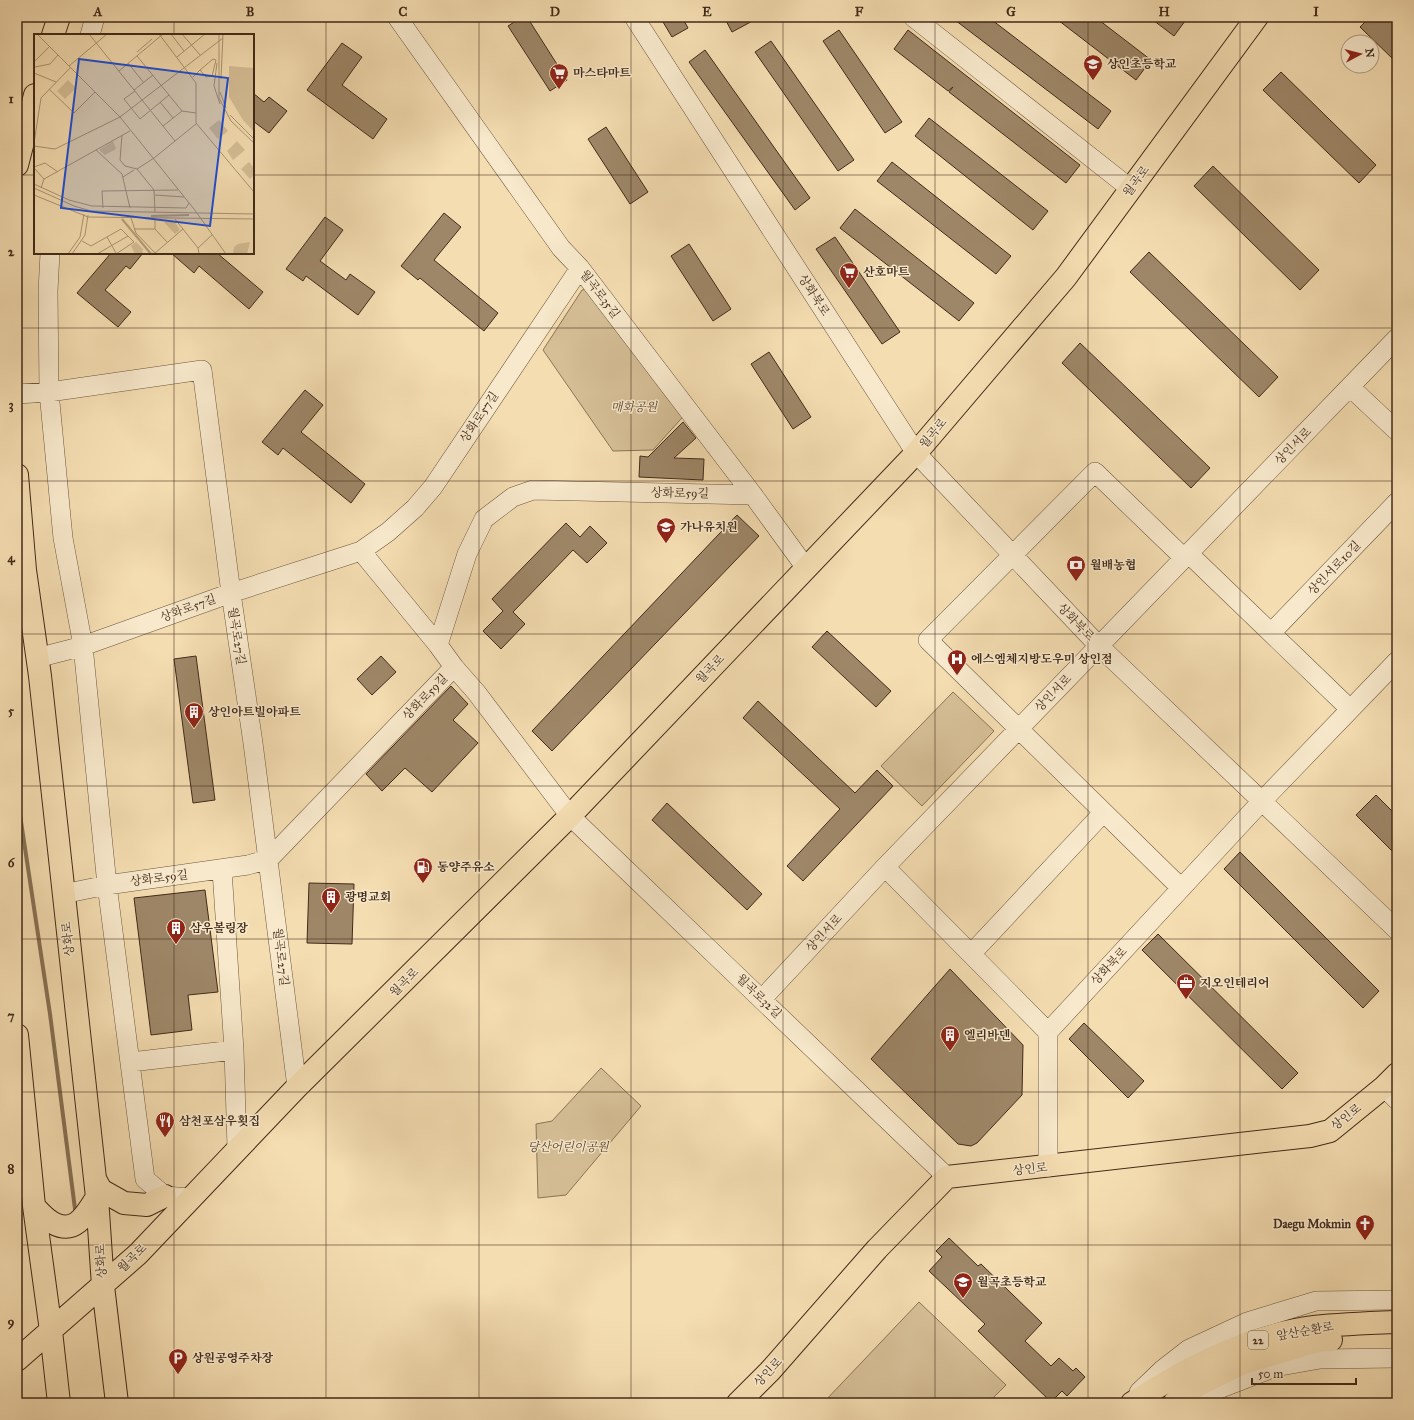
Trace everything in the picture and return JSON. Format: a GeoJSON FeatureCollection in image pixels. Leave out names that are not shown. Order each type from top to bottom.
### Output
{"type":"FeatureCollection","features":[{"type":"Feature","properties":{"kind":"main road"},"geometry":{"type":"LineString","coordinates":[[53,34],[59,17]]}},
{"type":"Feature","properties":{"kind":"main road","name":"월곡로"},"geometry":{"type":"LineString","coordinates":[[17,1360],[138,1254],[189,1198],[297,1087],[570,816],[916,453],[1066,277],[1257,17]]}},
{"type":"Feature","properties":{"kind":"main road"},"geometry":{"type":"LineString","coordinates":[[17,165],[34,99]]}},
{"type":"Feature","properties":{"kind":"main road","name":"상화로"},"geometry":{"type":"LineString","coordinates":[[17,475],[25,570],[32,626],[38,658],[96,1188],[103,1286],[117,1403]]}},
{"type":"Feature","properties":{"kind":"main road"},"geometry":{"type":"LineString","coordinates":[[17,645],[32,626]]}},
{"type":"Feature","properties":{"kind":"main road"},"geometry":{"type":"LineString","coordinates":[[17,1035],[20,1092],[59,1403]]}},
{"type":"Feature","properties":{"kind":"main road","name":"상인로"},"geometry":{"type":"LineString","coordinates":[[738,1403],[770,1371],[877,1249],[948,1178],[1310,1136],[1330,1131],[1393,1087]]}},
{"type":"Feature","properties":{"kind":"main road"},"geometry":{"type":"LineString","coordinates":[[34,1206],[45,1219],[60,1226],[72,1225],[79,1222],[96,1188],[124,1203],[147,1205],[165,1196]]}},
{"type":"Feature","properties":{"kind":"main road","name":"앞산순환로"},"geometry":{"type":"LineString","coordinates":[[1132,1403],[1182,1372],[1211,1358],[1260,1339],[1314,1327],[1397,1322]]}},
{"type":"Feature","properties":{"kind":"main road","name":"앞산순환로"},"geometry":{"type":"LineString","coordinates":[[1174,1403],[1198,1385],[1243,1363],[1318,1341],[1397,1337]]}},
{"type":"Feature","properties":{"kind":"street"},"geometry":{"type":"LineString","coordinates":[[90,34],[95,17]]}},
{"type":"Feature","properties":{"kind":"street","name":"월곡로35길"},"geometry":{"type":"LineString","coordinates":[[397,17],[561,248],[580,268],[753,495],[806,568]]}},
{"type":"Feature","properties":{"kind":"street","name":"상화북로"},"geometry":{"type":"LineString","coordinates":[[634,17],[916,453],[1099,646],[1397,930]]}},
{"type":"Feature","properties":{"kind":"street"},"geometry":{"type":"LineString","coordinates":[[913,17],[1131,189]]}},
{"type":"Feature","properties":{"kind":"street"},"geometry":{"type":"LineString","coordinates":[[50,254],[48,291],[49,392],[63,538],[83,646],[107,884],[145,1179],[165,1196],[189,1198]]}},
{"type":"Feature","properties":{"kind":"street","name":"상화로57길"},"geometry":{"type":"LineString","coordinates":[[38,658],[83,646],[231,593],[361,551],[388,532],[415,508],[433,487],[580,268]]}},
{"type":"Feature","properties":{"kind":"street","name":"상인서로"},"geometry":{"type":"LineString","coordinates":[[762,999],[885,867],[1397,338]]}},
{"type":"Feature","properties":{"kind":"street","name":"월곡로27길"},"geometry":{"type":"LineString","coordinates":[[17,394],[49,392],[202,370],[231,593],[269,859],[297,1087]]}},
{"type":"Feature","properties":{"kind":"street"},"geometry":{"type":"LineString","coordinates":[[1350,387],[1397,431]]}},
{"type":"Feature","properties":{"kind":"street"},"geometry":{"type":"LineString","coordinates":[[1182,888],[1103,813],[928,640],[1095,472],[1271,633],[1350,709]]}},
{"type":"Feature","properties":{"kind":"street","name":"상화로59길"},"geometry":{"type":"LineString","coordinates":[[63,894],[107,884],[222,870],[269,859],[454,667],[438,645],[467,554],[484,519],[513,497],[533,490],[753,495]]}},
{"type":"Feature","properties":{"kind":"street","name":"상인서로10길"},"geometry":{"type":"LineString","coordinates":[[1271,633],[1397,502]]}},
{"type":"Feature","properties":{"kind":"street"},"geometry":{"type":"LineString","coordinates":[[361,551],[438,645]]}},
{"type":"Feature","properties":{"kind":"street","name":"상화북로"},"geometry":{"type":"LineString","coordinates":[[1048,1032],[1262,801],[1397,661]]}},
{"type":"Feature","properties":{"kind":"street"},"geometry":{"type":"LineString","coordinates":[[454,667],[476,692],[570,816]]}},
{"type":"Feature","properties":{"kind":"street"},"geometry":{"type":"LineString","coordinates":[[971,954],[1103,813]]}},
{"type":"Feature","properties":{"kind":"street","name":"월곡로32길"},"geometry":{"type":"LineString","coordinates":[[570,816],[948,1178]]}},
{"type":"Feature","properties":{"kind":"street"},"geometry":{"type":"LineString","coordinates":[[885,867],[1048,1032],[1048,1167]]}},
{"type":"Feature","properties":{"kind":"street"},"geometry":{"type":"LineString","coordinates":[[222,870],[234,1050],[237,1148]]}},
{"type":"Feature","properties":{"kind":"street"},"geometry":{"type":"LineString","coordinates":[[131,1062],[234,1050]]}},
{"type":"Feature","properties":{"kind":"street"},"geometry":{"type":"LineString","coordinates":[[1126,1403],[1162,1370],[1189,1350],[1247,1322],[1316,1301],[1397,1300]]}},
{"type":"Feature","properties":{"kind":"street"},"geometry":{"type":"LineString","coordinates":[[1191,1403],[1201,1396],[1274,1367],[1320,1359],[1397,1358]]}},
{"type":"Feature","properties":{"kind":"green space","name":"매화공원"},"geometry":{"type":"Polygon","coordinates":[[[596,288],[689,410],[653,450],[613,451],[543,350],[582,290],[596,288]]]}},
{"type":"Feature","properties":{"kind":"green space"},"geometry":{"type":"Polygon","coordinates":[[[953,692],[994,731],[922,806],[881,766],[953,692]]]}},
{"type":"Feature","properties":{"kind":"green space","name":"당산어린이공원"},"geometry":{"type":"Polygon","coordinates":[[[601,1068],[641,1106],[566,1195],[538,1198],[536,1124],[552,1121],[601,1068]]]}},
{"type":"Feature","properties":{"kind":"green space"},"geometry":{"type":"Polygon","coordinates":[[[919,1302],[1006,1385],[988,1403],[824,1402],[919,1302]]]}},
{"type":"Feature","properties":{"kind":"building"},"geometry":{"type":"Polygon","coordinates":[[[522,17],[527,17],[567,80],[550,91],[508,26],[522,17]]]}},
{"type":"Feature","properties":{"kind":"building"},"geometry":{"type":"Polygon","coordinates":[[[660,17],[682,17],[688,28],[672,37],[660,17]]]}},
{"type":"Feature","properties":{"kind":"building"},"geometry":{"type":"Polygon","coordinates":[[[724,17],[760,17],[732,32],[724,17]]]}},
{"type":"Feature","properties":{"kind":"building"},"geometry":{"type":"Polygon","coordinates":[[[951,17],[988,17],[1111,111],[1098,129],[951,17]]]}},
{"type":"Feature","properties":{"kind":"building"},"geometry":{"type":"Polygon","coordinates":[[[1054,17],[1095,17],[1151,60],[1136,80],[1054,17]]]}},
{"type":"Feature","properties":{"kind":"building"},"geometry":{"type":"Polygon","coordinates":[[[1149,17],[1188,17],[1174,36],[1149,17]]]}},
{"type":"Feature","properties":{"kind":"building"},"geometry":{"type":"Polygon","coordinates":[[[1370,17],[1389,17],[1397,25],[1397,63],[1380,46],[1380,34],[1367,34],[1360,27],[1370,17]]]}},
{"type":"Feature","properties":{"kind":"building"},"geometry":{"type":"Polygon","coordinates":[[[839,30],[902,122],[885,133],[823,41],[839,30]]]}},
{"type":"Feature","properties":{"kind":"building"},"geometry":{"type":"Polygon","coordinates":[[[908,30],[1080,165],[1066,183],[949,92],[953,87],[948,91],[894,49],[908,30]]]}},
{"type":"Feature","properties":{"kind":"building"},"geometry":{"type":"Polygon","coordinates":[[[771,41],[854,160],[838,171],[755,52],[771,41]]]}},
{"type":"Feature","properties":{"kind":"building"},"geometry":{"type":"Polygon","coordinates":[[[342,43],[362,57],[342,85],[387,119],[373,139],[307,90],[342,43]]]}},
{"type":"Feature","properties":{"kind":"building"},"geometry":{"type":"Polygon","coordinates":[[[705,50],[810,198],[795,210],[689,62],[705,50]]]}},
{"type":"Feature","properties":{"kind":"building"},"geometry":{"type":"Polygon","coordinates":[[[1281,72],[1376,165],[1359,183],[1263,90],[1281,72]]]}},
{"type":"Feature","properties":{"kind":"building"},"geometry":{"type":"Polygon","coordinates":[[[254,94],[264,102],[269,97],[287,111],[269,133],[254,122],[254,94]]]}},
{"type":"Feature","properties":{"kind":"building"},"geometry":{"type":"Polygon","coordinates":[[[929,118],[1048,211],[1033,230],[915,136],[929,118]]]}},
{"type":"Feature","properties":{"kind":"building"},"geometry":{"type":"Polygon","coordinates":[[[606,127],[648,192],[630,204],[588,139],[606,127]]]}},
{"type":"Feature","properties":{"kind":"building"},"geometry":{"type":"Polygon","coordinates":[[[892,162],[1011,256],[996,274],[877,181],[892,162]]]}},
{"type":"Feature","properties":{"kind":"building"},"geometry":{"type":"Polygon","coordinates":[[[1213,166],[1319,270],[1300,290],[1194,186],[1213,166]]]}},
{"type":"Feature","properties":{"kind":"building"},"geometry":{"type":"Polygon","coordinates":[[[855,209],[974,303],[959,321],[840,228],[855,209]]]}},
{"type":"Feature","properties":{"kind":"building"},"geometry":{"type":"Polygon","coordinates":[[[444,213],[461,227],[434,260],[498,313],[484,331],[420,278],[418,280],[401,266],[444,213]]]}},
{"type":"Feature","properties":{"kind":"building"},"geometry":{"type":"Polygon","coordinates":[[[325,217],[343,230],[320,261],[346,280],[350,274],[375,292],[358,315],[306,276],[303,281],[286,269],[325,217]]]}},
{"type":"Feature","properties":{"kind":"building"},"geometry":{"type":"Polygon","coordinates":[[[835,237],[900,332],[882,344],[816,249],[835,237]]]}},
{"type":"Feature","properties":{"kind":"building"},"geometry":{"type":"Polygon","coordinates":[[[689,244],[731,309],[713,321],[671,256],[689,244]]]}},
{"type":"Feature","properties":{"kind":"building"},"geometry":{"type":"Polygon","coordinates":[[[1149,252],[1278,377],[1259,397],[1130,272],[1149,252]]]}},
{"type":"Feature","properties":{"kind":"building"},"geometry":{"type":"Polygon","coordinates":[[[110,254],[142,254],[130,269],[126,266],[105,290],[131,312],[118,327],[77,293],[110,254]]]}},
{"type":"Feature","properties":{"kind":"building"},"geometry":{"type":"Polygon","coordinates":[[[172,254],[218,254],[263,292],[249,309],[199,266],[194,273],[172,254]]]}},
{"type":"Feature","properties":{"kind":"building"},"geometry":{"type":"Polygon","coordinates":[[[1080,343],[1210,468],[1191,488],[1062,363],[1080,343]]]}},
{"type":"Feature","properties":{"kind":"building"},"geometry":{"type":"Polygon","coordinates":[[[769,352],[811,417],[793,429],[751,364],[769,352]]]}},
{"type":"Feature","properties":{"kind":"building"},"geometry":{"type":"Polygon","coordinates":[[[305,390],[323,405],[301,432],[365,484],[351,503],[283,448],[278,455],[262,442],[305,390]]]}},
{"type":"Feature","properties":{"kind":"building"},"geometry":{"type":"Polygon","coordinates":[[[683,422],[696,438],[674,458],[704,459],[703,480],[639,477],[640,456],[648,457],[683,422]]]}},
{"type":"Feature","properties":{"kind":"building"},"geometry":{"type":"Polygon","coordinates":[[[737,515],[759,536],[552,751],[532,731],[737,515]]]}},
{"type":"Feature","properties":{"kind":"building"},"geometry":{"type":"Polygon","coordinates":[[[566,523],[580,537],[590,526],[607,543],[587,563],[573,550],[513,612],[525,624],[501,649],[483,631],[503,611],[492,599],[566,523]]]}},
{"type":"Feature","properties":{"kind":"building"},"geometry":{"type":"Polygon","coordinates":[[[827,631],[891,691],[876,707],[812,647],[827,631]]]}},
{"type":"Feature","properties":{"kind":"building","name":"상인아트빌아파트"},"geometry":{"type":"Polygon","coordinates":[[[196,656],[215,800],[193,803],[174,659],[196,656]]]}},
{"type":"Feature","properties":{"kind":"building"},"geometry":{"type":"Polygon","coordinates":[[[381,656],[396,672],[372,695],[357,679],[381,656]]]}},
{"type":"Feature","properties":{"kind":"building"},"geometry":{"type":"Polygon","coordinates":[[[451,686],[468,704],[453,720],[478,743],[432,792],[405,768],[382,791],[366,774],[451,686]]]}},
{"type":"Feature","properties":{"kind":"building"},"geometry":{"type":"Polygon","coordinates":[[[758,701],[855,793],[877,770],[893,786],[803,881],[787,866],[840,809],[743,718],[758,701]]]}},
{"type":"Feature","properties":{"kind":"building"},"geometry":{"type":"Polygon","coordinates":[[[1376,795],[1397,816],[1397,856],[1356,815],[1376,795]]]}},
{"type":"Feature","properties":{"kind":"building"},"geometry":{"type":"Polygon","coordinates":[[[667,803],[762,894],[747,910],[652,820],[667,803]]]}},
{"type":"Feature","properties":{"kind":"building"},"geometry":{"type":"Polygon","coordinates":[[[1240,852],[1379,991],[1363,1008],[1224,869],[1240,852]]]}},
{"type":"Feature","properties":{"kind":"building","name":"광명교회"},"geometry":{"type":"Polygon","coordinates":[[[309,883],[354,884],[352,944],[307,943],[309,883]]]}},
{"type":"Feature","properties":{"kind":"building","name":"삼우볼링장"},"geometry":{"type":"Polygon","coordinates":[[[205,890],[218,992],[188,995],[192,1030],[151,1035],[134,898],[205,890]]]}},
{"type":"Feature","properties":{"kind":"building"},"geometry":{"type":"Polygon","coordinates":[[[1158,934],[1298,1073],[1282,1089],[1142,950],[1158,934]]]}},
{"type":"Feature","properties":{"kind":"building","name":"엘리바덴"},"geometry":{"type":"Polygon","coordinates":[[[950,969],[1023,1045],[1022,1095],[977,1143],[971,1146],[958,1144],[871,1059],[950,969]]]}},
{"type":"Feature","properties":{"kind":"building"},"geometry":{"type":"Polygon","coordinates":[[[1084,1023],[1144,1081],[1128,1098],[1069,1039],[1084,1023]]]}},
{"type":"Feature","properties":{"kind":"building"},"geometry":{"type":"Polygon","coordinates":[[[949,1238],[978,1266],[981,1264],[1042,1323],[1025,1341],[1051,1366],[1059,1358],[1073,1371],[1076,1368],[1085,1377],[1067,1396],[1062,1391],[1051,1402],[978,1331],[985,1324],[929,1271],[942,1257],[936,1251],[949,1238]]]}},
{"type":"Feature","properties":{"kind":"waterway"},"geometry":{"type":"LineString","coordinates":[[17,795],[50,1014],[75,1209]]}},
{"type":"Feature","properties":{"kind":"place","name":"상인초등학교"},"geometry":{"type":"Point","coordinates":[1093,81]}},
{"type":"Feature","properties":{"kind":"place","name":"마스타마트"},"geometry":{"type":"Point","coordinates":[559,90]}},
{"type":"Feature","properties":{"kind":"place","name":"산호마트"},"geometry":{"type":"Point","coordinates":[849,289]}},
{"type":"Feature","properties":{"kind":"place","name":"가나유치원"},"geometry":{"type":"Point","coordinates":[666,544]}},
{"type":"Feature","properties":{"kind":"place","name":"월배농협"},"geometry":{"type":"Point","coordinates":[1076,582]}},
{"type":"Feature","properties":{"kind":"place","name":"에스엠체지방도우미 상인점"},"geometry":{"type":"Point","coordinates":[957,676]}},
{"type":"Feature","properties":{"kind":"place","name":"상인아트빌아파트"},"geometry":{"type":"Point","coordinates":[194,729]}},
{"type":"Feature","properties":{"kind":"place","name":"동양주유소"},"geometry":{"type":"Point","coordinates":[423,884]}},
{"type":"Feature","properties":{"kind":"place","name":"광명교회"},"geometry":{"type":"Point","coordinates":[331,914]}},
{"type":"Feature","properties":{"kind":"place","name":"삼우볼링장"},"geometry":{"type":"Point","coordinates":[176,945]}},
{"type":"Feature","properties":{"kind":"place","name":"지오인테리어"},"geometry":{"type":"Point","coordinates":[1186,1000]}},
{"type":"Feature","properties":{"kind":"place","name":"엘리바덴"},"geometry":{"type":"Point","coordinates":[950,1052]}},
{"type":"Feature","properties":{"kind":"place","name":"삼천포삼우횟집"},"geometry":{"type":"Point","coordinates":[165,1138]}},
{"type":"Feature","properties":{"kind":"place","name":"Daegu Mokmin"},"geometry":{"type":"Point","coordinates":[1365,1241]}},
{"type":"Feature","properties":{"kind":"place","name":"월곡초등학교"},"geometry":{"type":"Point","coordinates":[963,1299]}},
{"type":"Feature","properties":{"kind":"place","name":"상원공영주차장"},"geometry":{"type":"Point","coordinates":[178,1375]}}]}
